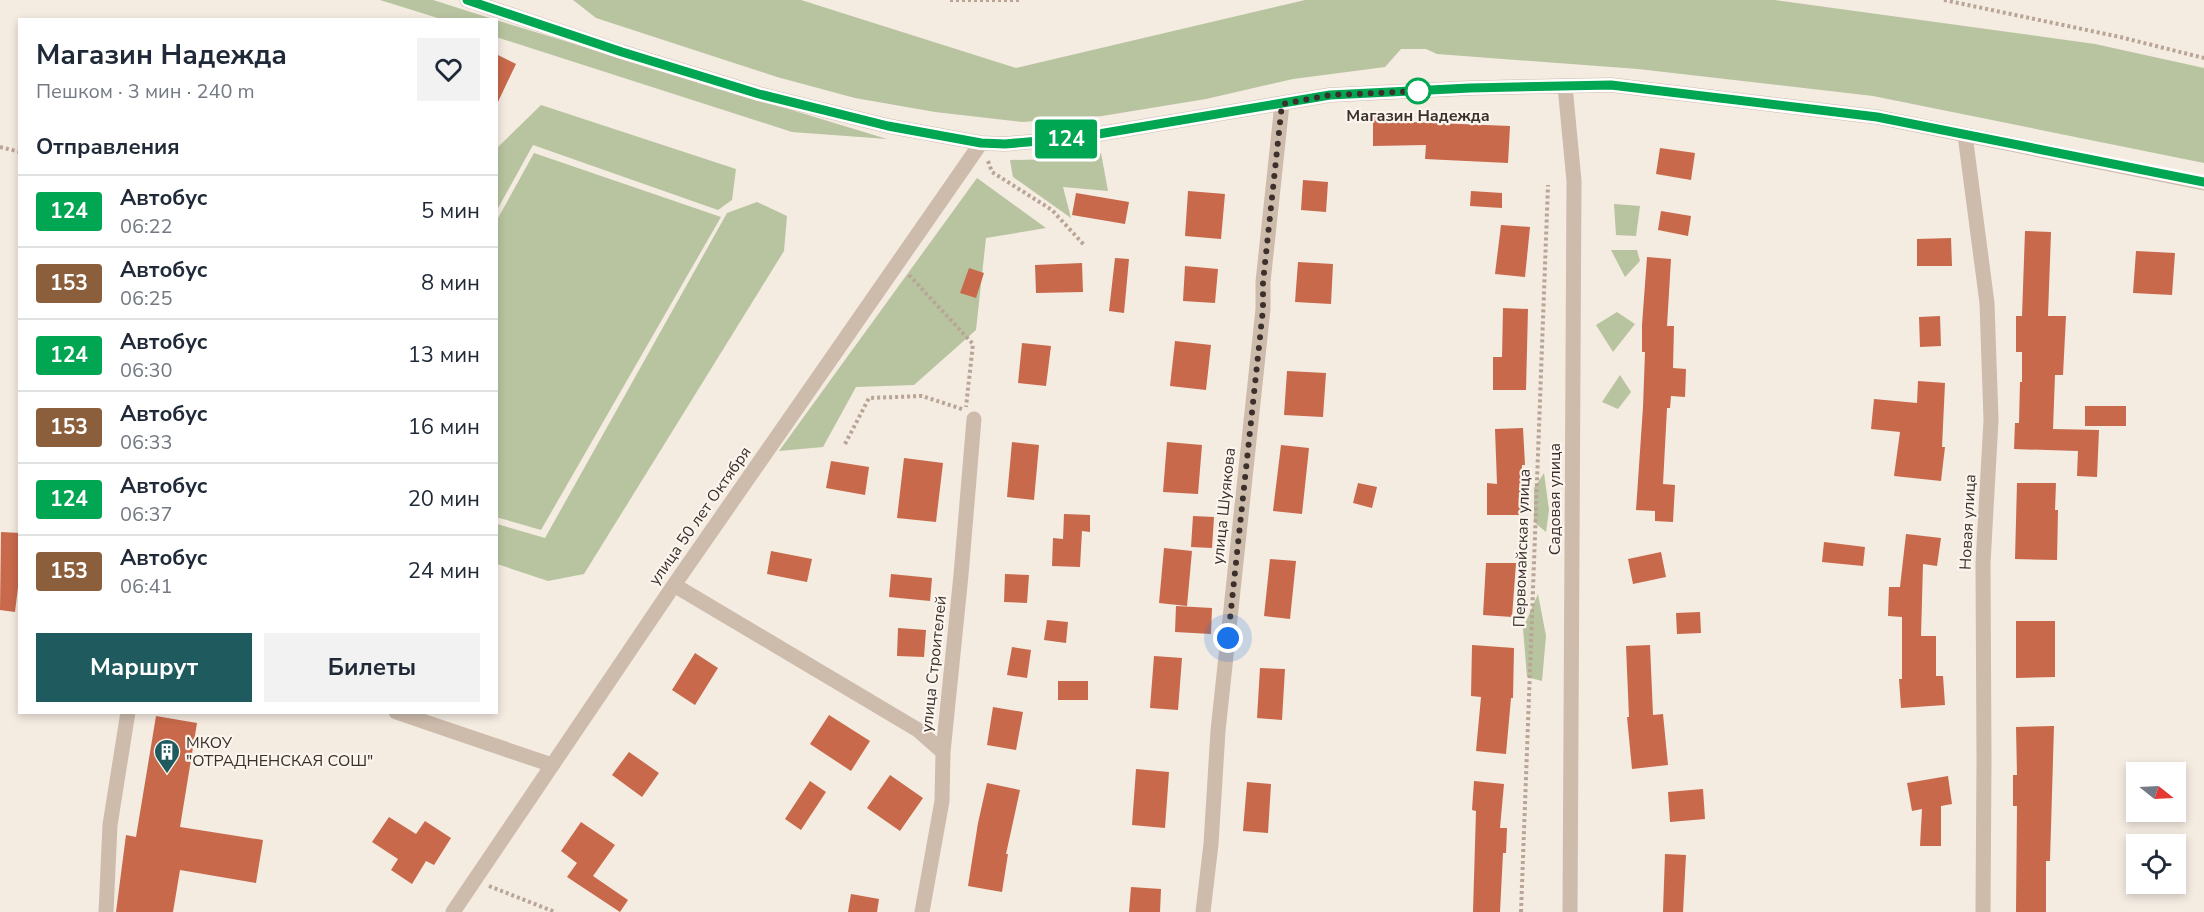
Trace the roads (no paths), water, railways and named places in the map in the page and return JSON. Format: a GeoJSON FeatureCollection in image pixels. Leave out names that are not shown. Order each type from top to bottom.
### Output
{"type":"FeatureCollection","features":[{"type":"Feature","properties":{"kind":"street"},"geometry":{"type":"LineString","coordinates":[[466,0],[622,52],[759,94],[888,126],[981,143],[1005,144],[1075,138],[1330,95],[1470,88],[1611,85],[1877,117],[2204,183]]}},
{"type":"Feature","properties":{"kind":"street","name":"Садовая улица"},"geometry":{"type":"LineString","coordinates":[[1565,86],[1574,192],[1570,912]]}},
{"type":"Feature","properties":{"kind":"street","name":"улица Шуякова"},"geometry":{"type":"LineString","coordinates":[[1203,912],[1211,844],[1218,731],[1263,309],[1263,282],[1282,104]]}},
{"type":"Feature","properties":{"kind":"street","name":"Новая улица"},"geometry":{"type":"LineString","coordinates":[[1965,135],[1987,303],[1991,420],[1983,563],[1983,912]]}},
{"type":"Feature","properties":{"kind":"street","name":"улица 50 лет Октября"},"geometry":{"type":"LineString","coordinates":[[453,912],[674,585],[981,143]]}},
{"type":"Feature","properties":{"kind":"street","name":"улица Строителей"},"geometry":{"type":"LineString","coordinates":[[922,912],[942,801],[943,752],[961,575],[970,415]]}},
{"type":"Feature","properties":{"kind":"street"},"geometry":{"type":"LineString","coordinates":[[674,585],[918,730],[943,752]]}},
{"type":"Feature","properties":{"kind":"street"},"geometry":{"type":"LineString","coordinates":[[106,912],[110,825],[128,714]]}},
{"type":"Feature","properties":{"kind":"street"},"geometry":{"type":"LineString","coordinates":[[402,714],[552,765]]}},
{"type":"Feature","properties":{"kind":"place","name":"Магазин Надежда"},"geometry":{"type":"Point","coordinates":[1418,91]}},
{"type":"Feature","properties":{"kind":"place","name":"МКОУ \"ОТРАДНЕНСКАЯ СОШ\""},"geometry":{"type":"Point","coordinates":[167,775]}}]}
